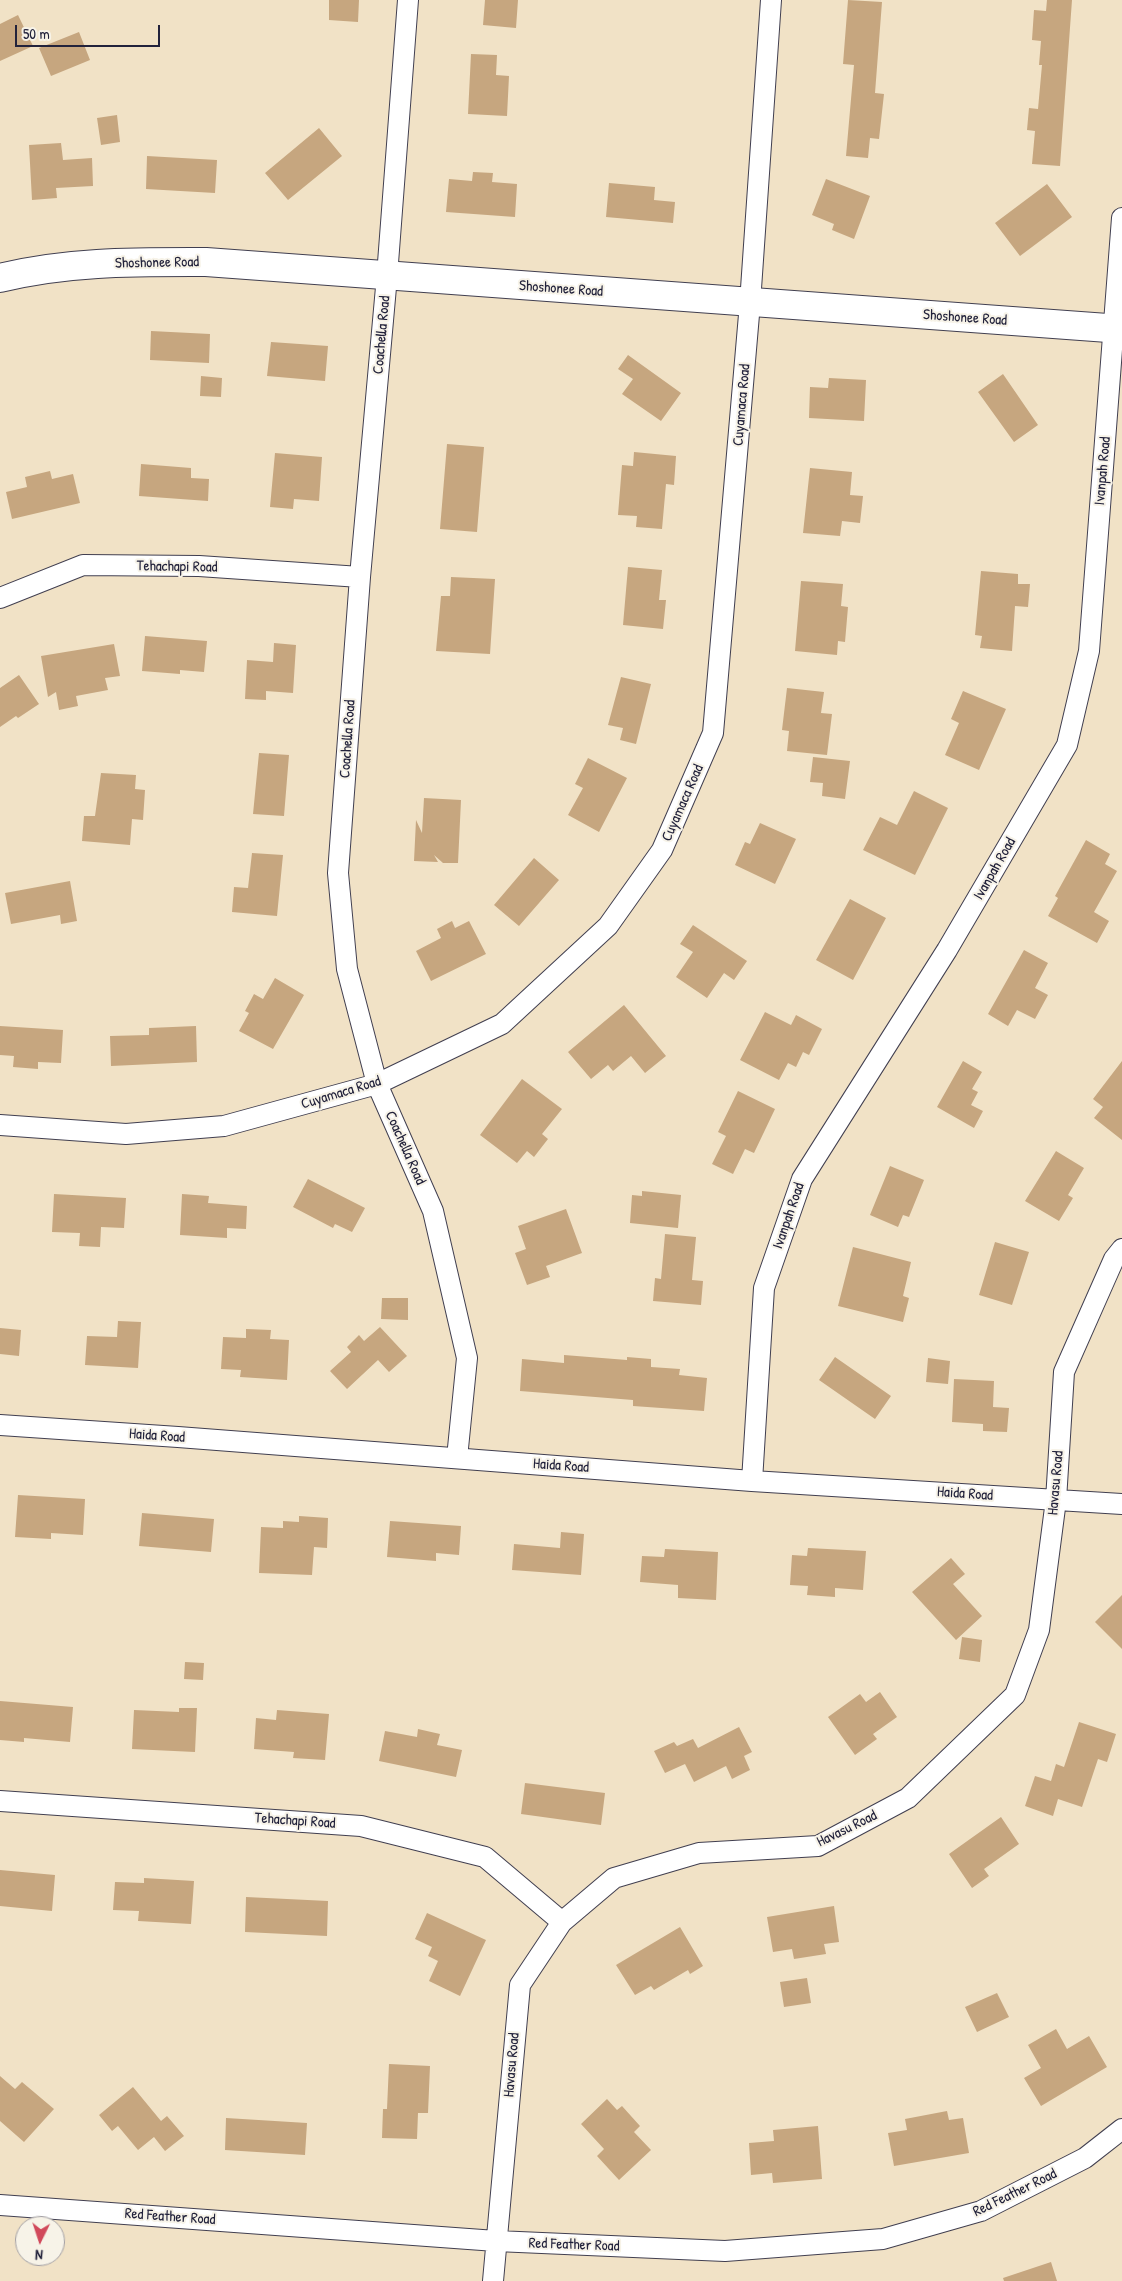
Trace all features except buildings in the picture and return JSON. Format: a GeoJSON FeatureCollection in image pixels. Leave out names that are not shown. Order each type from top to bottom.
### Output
{"type":"FeatureCollection","features":[{"type":"Feature","properties":{"kind":"street","name":"Coachella Road"},"geometry":{"type":"LineString","coordinates":[[408,0],[387,276],[360,577],[338,873],[347,969],[377,1084],[433,1211],[467,1358],[457,1458]]}},
{"type":"Feature","properties":{"kind":"street","name":"Cuyamaca Road"},"geometry":{"type":"LineString","coordinates":[[0,1126],[126,1134],[224,1126],[377,1084],[502,1024],[608,926],[662,850],[713,733],[750,303],[771,0]]}},
{"type":"Feature","properties":{"kind":"street","name":"Ivanpah Road"},"geometry":{"type":"LineString","coordinates":[[752,1481],[764,1288],[802,1179],[947,950],[1067,745],[1089,651],[1118,329],[1122,218]]}},
{"type":"Feature","properties":{"kind":"street","name":"Shoshonee Road"},"geometry":{"type":"LineString","coordinates":[[0,278],[37,269],[121,262],[206,262],[1118,329]]}},
{"type":"Feature","properties":{"kind":"street","name":"Tehachapi Road"},"geometry":{"type":"LineString","coordinates":[[0,598],[83,565],[199,566],[360,577]]}},
{"type":"Feature","properties":{"kind":"street","name":"Havasu Road"},"geometry":{"type":"LineString","coordinates":[[493,2281],[520,1984],[562,1922],[614,1878],[699,1853],[818,1846],[908,1798],[1016,1695],[1039,1630],[1056,1500],[1064,1372],[1114,1259],[1122,1249]]}},
{"type":"Feature","properties":{"kind":"street","name":"Haida Road"},"geometry":{"type":"LineString","coordinates":[[0,1425],[752,1481],[1122,1504]]}},
{"type":"Feature","properties":{"kind":"street","name":"Tehachapi Road"},"geometry":{"type":"LineString","coordinates":[[0,1801],[362,1826],[486,1856],[562,1922]]}},
{"type":"Feature","properties":{"kind":"street","name":"Red Feather Road"},"geometry":{"type":"LineString","coordinates":[[0,2205],[496,2242],[725,2251],[883,2239],[981,2212],[1085,2158],[1122,2129]]}}]}
